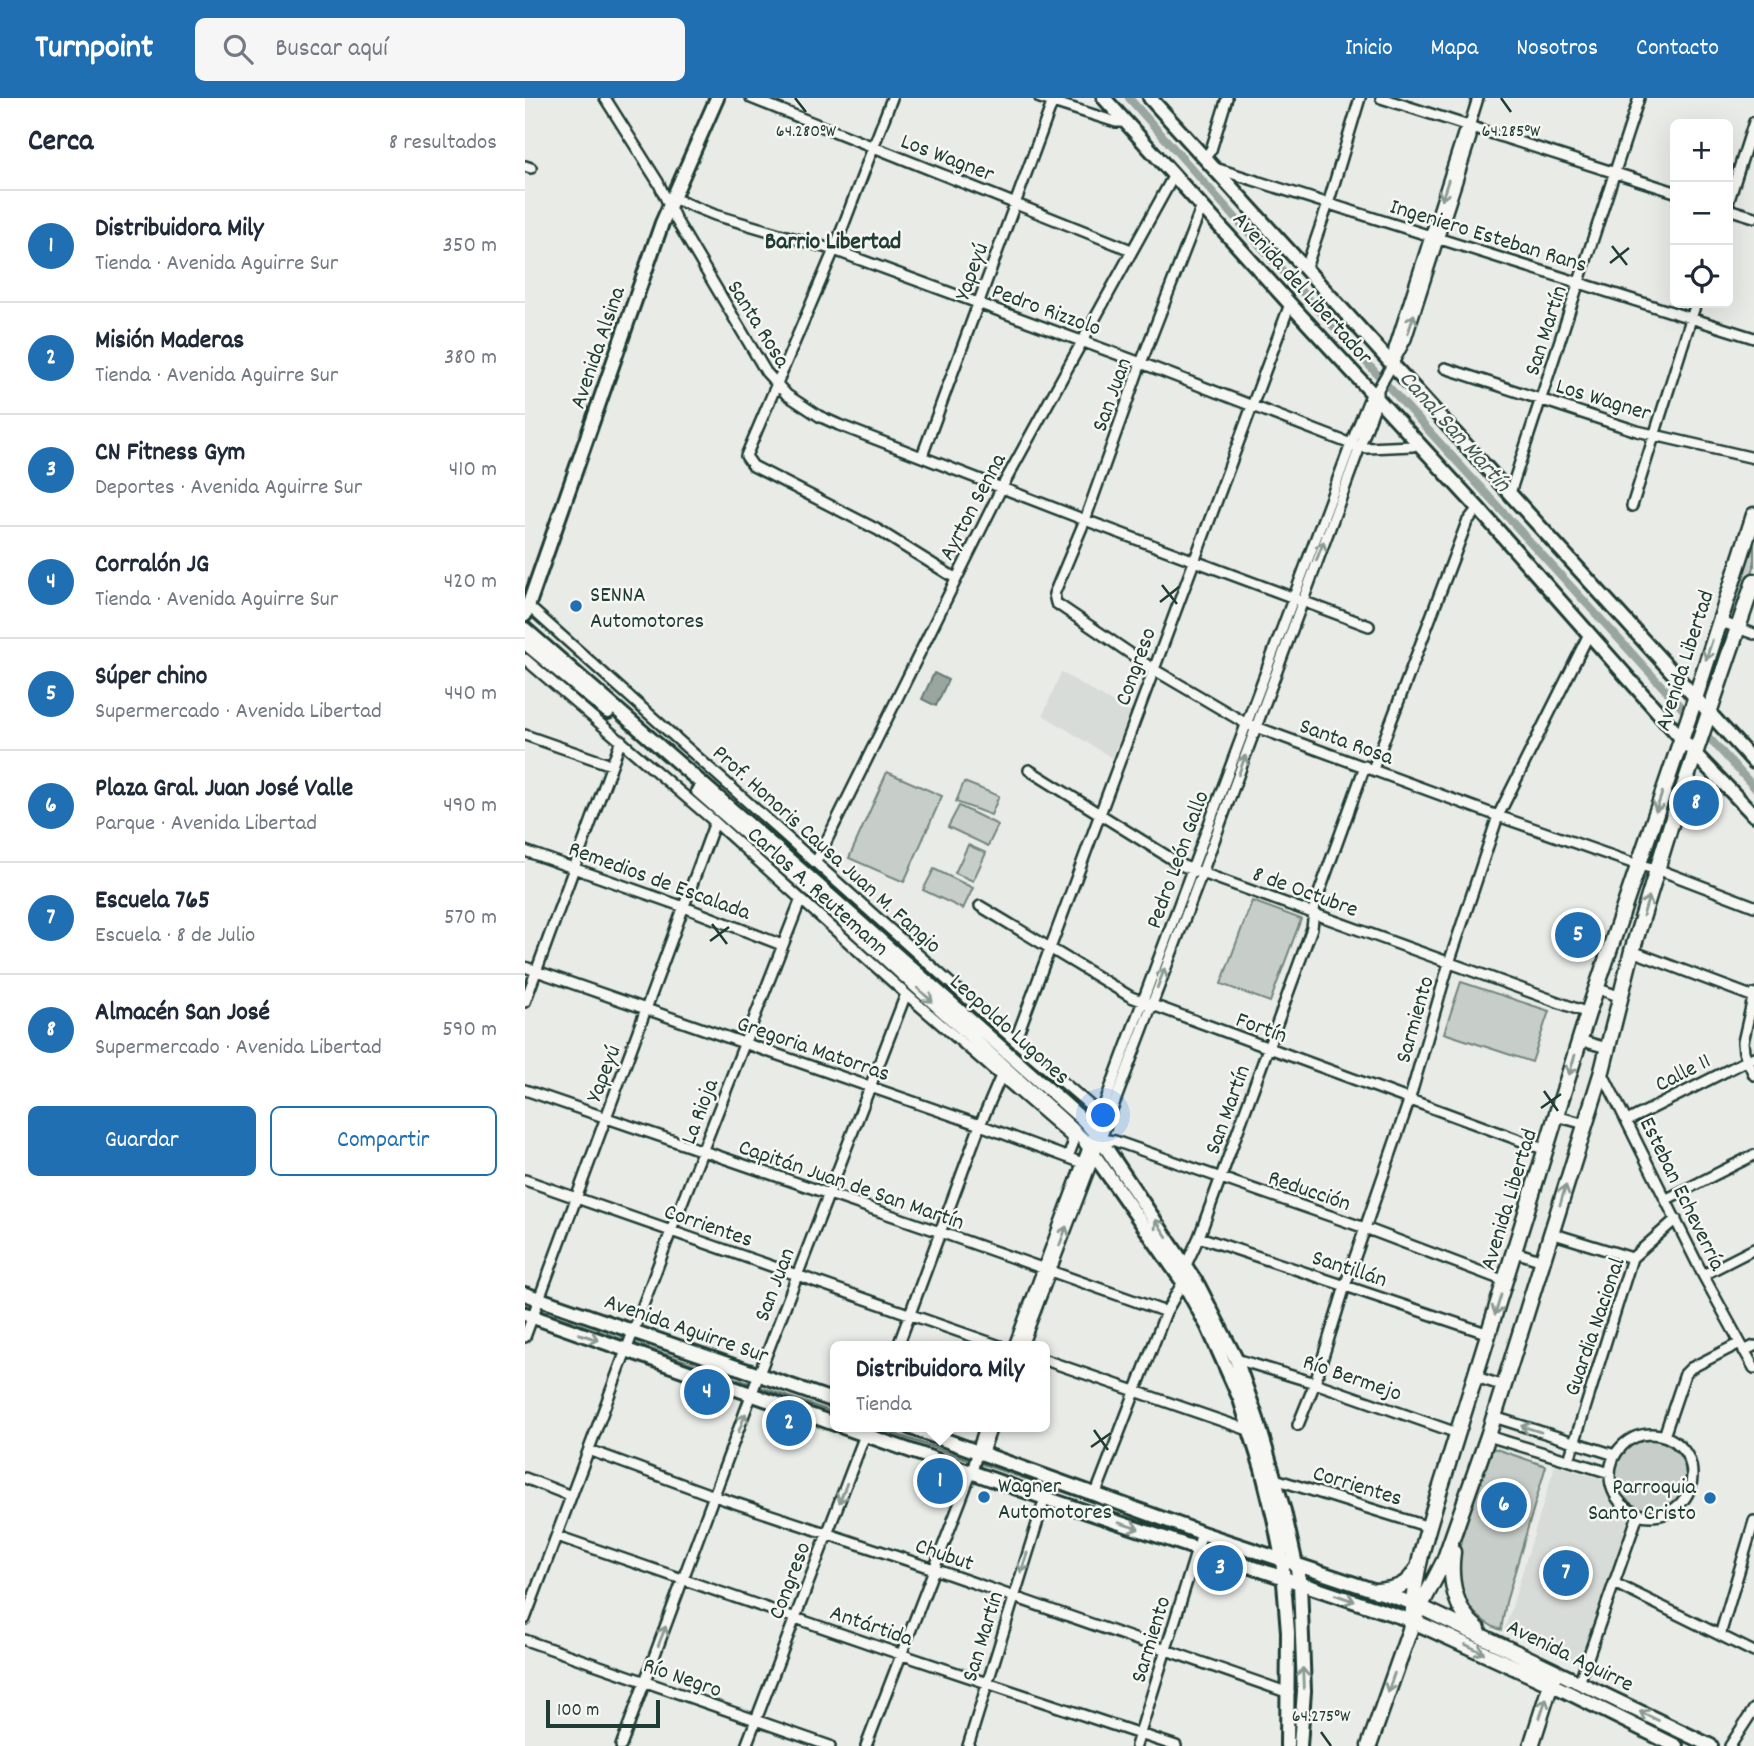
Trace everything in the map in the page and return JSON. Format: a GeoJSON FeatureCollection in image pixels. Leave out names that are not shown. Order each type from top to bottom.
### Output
{"type":"FeatureCollection","features":[{"type":"Feature","properties":{"kind":"main road","name":"Avenida Alsina"},"geometry":{"type":"LineString","coordinates":[[526,608],[669,199],[717,98]]}},
{"type":"Feature","properties":{"kind":"main road","name":"Avenida del Libertador"},"geometry":{"type":"LineString","coordinates":[[1104,98],[1290,304],[1376,393],[1589,634],[1683,733],[1754,815]]}},
{"type":"Feature","properties":{"kind":"main road","name":"Avenida del Libertador"},"geometry":{"type":"LineString","coordinates":[[1150,98],[1306,268],[1391,367],[1510,493],[1693,703],[1754,762]]}},
{"type":"Feature","properties":{"kind":"main road","name":"Avenida Libertad"},"geometry":{"type":"LineString","coordinates":[[1369,1746],[1413,1621],[1429,1527],[1579,1040],[1754,515]]}},
{"type":"Feature","properties":{"kind":"main road","name":"Avenida Libertad"},"geometry":{"type":"LineString","coordinates":[[1417,1605],[1457,1529],[1488,1436],[1602,1070],[1632,951],[1657,869],[1754,581]]}},
{"type":"Feature","properties":{"kind":"main road","name":"Leopoldo Lugones"},"geometry":{"type":"LineString","coordinates":[[525,629],[831,895],[1083,1120],[1094,1143],[1183,1282],[1223,1359],[1251,1431],[1288,1560],[1300,1583],[1304,1691],[1300,1746]]}},
{"type":"Feature","properties":{"kind":"main road","name":"Leopoldo Lugones"},"geometry":{"type":"LineString","coordinates":[[525,643],[806,886],[1094,1143],[1186,1265],[1235,1359],[1275,1479],[1288,1560],[1284,1578],[1288,1632],[1287,1746]]}},
{"type":"Feature","properties":{"kind":"main road","name":"Avenida Aguirre Sur"},"geometry":{"type":"LineString","coordinates":[[525,1294],[534,1309],[756,1384],[830,1400]]}},
{"type":"Feature","properties":{"kind":"main road","name":"Avenida Aguirre Sur"},"geometry":{"type":"LineString","coordinates":[[534,1309],[756,1384],[830,1421]]}},
{"type":"Feature","properties":{"kind":"main road"},"geometry":{"type":"LineString","coordinates":[[872,1432],[1045,1498],[1199,1540],[1288,1560],[1417,1605]]}},
{"type":"Feature","properties":{"kind":"main road"},"geometry":{"type":"LineString","coordinates":[[922,1432],[1096,1493],[1284,1578],[1413,1621]]}},
{"type":"Feature","properties":{"kind":"main road"},"geometry":{"type":"LineString","coordinates":[[1442,1483],[1454,1493],[1469,1490]]}},
{"type":"Feature","properties":{"kind":"main road"},"geometry":{"type":"LineString","coordinates":[[1457,1529],[1451,1569],[1462,1612],[1470,1623],[1495,1643]]}},
{"type":"Feature","properties":{"kind":"main road"},"geometry":{"type":"LineString","coordinates":[[1377,1591],[1398,1588],[1407,1583],[1422,1559]]}},
{"type":"Feature","properties":{"kind":"main road","name":"Avenida Aguirre"},"geometry":{"type":"LineString","coordinates":[[1417,1605],[1495,1643],[1676,1746]]}},
{"type":"Feature","properties":{"kind":"main road","name":"Avenida Aguirre"},"geometry":{"type":"LineString","coordinates":[[1413,1621],[1553,1678],[1579,1683],[1711,1746]]}},
{"type":"Feature","properties":{"kind":"main road"},"geometry":{"type":"LineString","coordinates":[[1531,1746],[1553,1678]]}},
{"type":"Feature","properties":{"kind":"street","name":"Santa Rosa"},"geometry":{"type":"LineString","coordinates":[[605,98],[669,199],[752,350],[777,386],[819,416],[1085,520],[1369,626]]}},
{"type":"Feature","properties":{"kind":"street","name":"Los Wagner"},"geometry":{"type":"LineString","coordinates":[[751,98],[1131,250]]}},
{"type":"Feature","properties":{"kind":"street"},"geometry":{"type":"LineString","coordinates":[[892,98],[834,250],[748,452],[748,461],[753,467],[878,530],[955,578]]}},
{"type":"Feature","properties":{"kind":"street"},"geometry":{"type":"LineString","coordinates":[[1040,98],[1116,122],[1126,122]]}},
{"type":"Feature","properties":{"kind":"street"},"geometry":{"type":"LineString","coordinates":[[1208,162],[1227,98]]}},
{"type":"Feature","properties":{"kind":"street"},"geometry":{"type":"LineString","coordinates":[[1306,268],[1360,98]]}},
{"type":"Feature","properties":{"kind":"street"},"geometry":{"type":"LineString","coordinates":[[1381,98],[1670,190]]}},
{"type":"Feature","properties":{"kind":"street","name":"Pedro León Gallo"},"geometry":{"type":"LineString","coordinates":[[1024,1341],[1086,1164],[1355,445],[1376,393],[1391,367],[1434,238],[1463,134],[1469,127],[1478,98]]}},
{"type":"Feature","properties":{"kind":"street","name":"San Martín"},"geometry":{"type":"LineString","coordinates":[[1510,493],[1639,98]]}},
{"type":"Feature","properties":{"kind":"street","name":"Yapeyú"},"geometry":{"type":"LineString","coordinates":[[922,456],[1053,100]]}},
{"type":"Feature","properties":{"kind":"street"},"geometry":{"type":"LineString","coordinates":[[1733,187],[1754,122]]}},
{"type":"Feature","properties":{"kind":"street","name":"Ingeniero Esteban Rans"},"geometry":{"type":"LineString","coordinates":[[1208,162],[1328,204],[1754,338]]}},
{"type":"Feature","properties":{"kind":"street","name":"Ayrton Senna"},"geometry":{"type":"LineString","coordinates":[[816,862],[955,578],[1131,250],[1174,176]]}},
{"type":"Feature","properties":{"kind":"street","name":"Pedro Rizzolo"},"geometry":{"type":"LineString","coordinates":[[669,199],[834,250],[1142,363],[1355,445],[1413,446],[1419,443]]}},
{"type":"Feature","properties":{"kind":"street","name":"San Juan"},"geometry":{"type":"LineString","coordinates":[[1054,594],[1085,520],[1202,206]]}},
{"type":"Feature","properties":{"kind":"street"},"geometry":{"type":"LineString","coordinates":[[1733,211],[1754,218]]}},
{"type":"Feature","properties":{"kind":"street","name":"Congreso"},"geometry":{"type":"LineString","coordinates":[[1015,1041],[1290,304]]}},
{"type":"Feature","properties":{"kind":"street"},"geometry":{"type":"LineString","coordinates":[[1632,506],[1694,308]]}},
{"type":"Feature","properties":{"kind":"street","name":"Los Wagner"},"geometry":{"type":"LineString","coordinates":[[1445,368],[1637,431],[1754,458]]}},
{"type":"Feature","properties":{"kind":"street","name":"San Martín"},"geometry":{"type":"LineString","coordinates":[[1186,1265],[1269,1049],[1312,928],[1314,913],[1369,768],[1467,522],[1478,508]]}},
{"type":"Feature","properties":{"kind":"street","name":"Santa Rosa"},"geometry":{"type":"LineString","coordinates":[[1054,594],[1060,607],[1153,669],[1251,725],[1754,906]]}},
{"type":"Feature","properties":{"kind":"street","name":"Prof. Honoris Causa Juan M. Fangio"},"geometry":{"type":"LineString","coordinates":[[526,608],[1015,1041],[1093,1108],[1105,1114]]}},
{"type":"Feature","properties":{"kind":"street"},"geometry":{"type":"LineString","coordinates":[[1719,621],[1754,634]]}},
{"type":"Feature","properties":{"kind":"street","name":"Sarmiento"},"geometry":{"type":"LineString","coordinates":[[1299,1425],[1409,1101],[1449,963],[1498,816],[1589,634]]}},
{"type":"Feature","properties":{"kind":"street","name":"Carlos A. Reutemann"},"geometry":{"type":"LineString","coordinates":[[525,659],[715,821],[906,994],[1070,1136],[1073,1144],[1068,1157]]}},
{"type":"Feature","properties":{"kind":"street"},"geometry":{"type":"LineString","coordinates":[[525,735],[611,765]]}},
{"type":"Feature","properties":{"kind":"street"},"geometry":{"type":"LineString","coordinates":[[525,1002],[621,740]]}},
{"type":"Feature","properties":{"kind":"street","name":"8 de Octubre"},"geometry":{"type":"LineString","coordinates":[[1029,770],[1197,872],[1588,1013]]}},
{"type":"Feature","properties":{"kind":"street","name":"Yapeyú"},"geometry":{"type":"LineString","coordinates":[[525,1337],[715,821]]}},
{"type":"Feature","properties":{"kind":"street","name":"Remedios de Escalada"},"geometry":{"type":"LineString","coordinates":[[525,851],[782,945]]}},
{"type":"Feature","properties":{"kind":"street","name":"La Rioja"},"geometry":{"type":"LineString","coordinates":[[525,1619],[671,1231],[801,899]]}},
{"type":"Feature","properties":{"kind":"street","name":"Fortín"},"geometry":{"type":"LineString","coordinates":[[980,906],[1123,993],[1147,1004],[1546,1150]]}},
{"type":"Feature","properties":{"kind":"street"},"geometry":{"type":"LineString","coordinates":[[1632,951],[1754,996],[1743,1042],[1751,1058],[1754,1075]]}},
{"type":"Feature","properties":{"kind":"street","name":"Gregoria Matorras"},"geometry":{"type":"LineString","coordinates":[[525,967],[1086,1164]]}},
{"type":"Feature","properties":{"kind":"street"},"geometry":{"type":"LineString","coordinates":[[1596,988],[1621,996]]}},
{"type":"Feature","properties":{"kind":"street","name":"San Juan"},"geometry":{"type":"LineString","coordinates":[[621,1746],[797,1274],[906,994]]}},
{"type":"Feature","properties":{"kind":"street"},"geometry":{"type":"LineString","coordinates":[[1579,1040],[1607,1048]]}},
{"type":"Feature","properties":{"kind":"street","name":"Calle 11"},"geometry":{"type":"LineString","coordinates":[[1627,1121],[1751,1058]]}},
{"type":"Feature","properties":{"kind":"street","name":"Esteban Echeverría"},"geometry":{"type":"LineString","coordinates":[[1602,1070],[1703,1275],[1754,1368]]}},
{"type":"Feature","properties":{"kind":"street"},"geometry":{"type":"LineString","coordinates":[[900,1341],[980,1125],[1001,1076]]}},
{"type":"Feature","properties":{"kind":"street","name":"Capitán Juan de San Martín"},"geometry":{"type":"LineString","coordinates":[[525,1090],[1166,1312]]}},
{"type":"Feature","properties":{"kind":"street"},"geometry":{"type":"LineString","coordinates":[[1556,1115],[1585,1124]]}},
{"type":"Feature","properties":{"kind":"street","name":"Reducción"},"geometry":{"type":"LineString","coordinates":[[1094,1143],[1115,1141],[1365,1228],[1506,1281]]}},
{"type":"Feature","properties":{"kind":"street"},"geometry":{"type":"LineString","coordinates":[[1667,1199],[1754,1155]]}},
{"type":"Feature","properties":{"kind":"street","name":"Corrientes"},"geometry":{"type":"LineString","coordinates":[[525,1180],[986,1341]]}},
{"type":"Feature","properties":{"kind":"street","name":"Guardia Nacional"},"geometry":{"type":"LineString","coordinates":[[1569,1460],[1632,1258],[1676,1219]]}},
{"type":"Feature","properties":{"kind":"street"},"geometry":{"type":"LineString","coordinates":[[1551,1233],[1632,1258]]}},
{"type":"Feature","properties":{"kind":"street","name":"Santillán"},"geometry":{"type":"LineString","coordinates":[[1199,1237],[1489,1334]]}},
{"type":"Feature","properties":{"kind":"street"},"geometry":{"type":"LineString","coordinates":[[1703,1275],[1754,1249]]}},
{"type":"Feature","properties":{"kind":"street"},"geometry":{"type":"LineString","coordinates":[[1515,1252],[1543,1261]]}},
{"type":"Feature","properties":{"kind":"street","name":"Pedro León Gallo"},"geometry":{"type":"LineString","coordinates":[[1016,1341],[1047,1270]]}},
{"type":"Feature","properties":{"kind":"street"},"geometry":{"type":"LineString","coordinates":[[1096,1493],[1166,1312],[1183,1282]]}},
{"type":"Feature","properties":{"kind":"street"},"geometry":{"type":"LineString","coordinates":[[1664,1436],[1685,1374],[1691,1368],[1742,1347],[1754,1346]]}},
{"type":"Feature","properties":{"kind":"street","name":"Río Bermejo"},"geometry":{"type":"LineString","coordinates":[[1235,1359],[1315,1383],[1457,1433]]}},
{"type":"Feature","properties":{"kind":"street"},"geometry":{"type":"LineString","coordinates":[[1050,1362],[1251,1431]]}},
{"type":"Feature","properties":{"kind":"street"},"geometry":{"type":"LineString","coordinates":[[1476,1377],[1504,1386]]}},
{"type":"Feature","properties":{"kind":"street"},"geometry":{"type":"LineString","coordinates":[[1494,1417],[1615,1455]]}},
{"type":"Feature","properties":{"kind":"street","name":"Congreso"},"geometry":{"type":"LineString","coordinates":[[746,1746],[866,1432]]}},
{"type":"Feature","properties":{"kind":"street"},"geometry":{"type":"LineString","coordinates":[[979,1453],[984,1432]]}},
{"type":"Feature","properties":{"kind":"street"},"geometry":{"type":"LineString","coordinates":[[866,1746],[972,1470],[990,1432]]}},
{"type":"Feature","properties":{"kind":"street"},"geometry":{"type":"LineString","coordinates":[[1650,1434],[1664,1436],[1677,1443],[1689,1460],[1692,1481],[1687,1495],[1678,1506],[1666,1514],[1652,1517],[1638,1515],[1616,1499],[1609,1473],[1615,1455],[1624,1444],[1636,1437],[1650,1434]]}},
{"type":"Feature","properties":{"kind":"street"},"geometry":{"type":"LineString","coordinates":[[1488,1436],[1609,1473]]}},
{"type":"Feature","properties":{"kind":"street","name":"Chubut"},"geometry":{"type":"LineString","coordinates":[[589,1450],[714,1496],[934,1569],[1289,1693]]}},
{"type":"Feature","properties":{"kind":"street"},"geometry":{"type":"LineString","coordinates":[[525,1478],[571,1496]]}},
{"type":"Feature","properties":{"kind":"street","name":"Corrientes"},"geometry":{"type":"LineString","coordinates":[[1275,1479],[1429,1527]]}},
{"type":"Feature","properties":{"kind":"street","name":"San Martín"},"geometry":{"type":"LineString","coordinates":[[968,1746],[1012,1597],[1045,1498]]}},
{"type":"Feature","properties":{"kind":"street"},"geometry":{"type":"LineString","coordinates":[[1579,1683],[1638,1515]]}},
{"type":"Feature","properties":{"kind":"street"},"geometry":{"type":"LineString","coordinates":[[1720,1634],[1754,1521]]}},
{"type":"Feature","properties":{"kind":"street","name":"Antártida"},"geometry":{"type":"LineString","coordinates":[[557,1536],[1176,1746]]}},
{"type":"Feature","properties":{"kind":"street","name":"Sarmiento"},"geometry":{"type":"LineString","coordinates":[[1136,1746],[1199,1540]]}},
{"type":"Feature","properties":{"kind":"street"},"geometry":{"type":"LineString","coordinates":[[1614,1583],[1754,1652]]}},
{"type":"Feature","properties":{"kind":"street","name":"Río Negro"},"geometry":{"type":"LineString","coordinates":[[525,1640],[830,1746]]}},
{"type":"Feature","properties":{"kind":"street"},"geometry":{"type":"LineString","coordinates":[[1730,1746],[1754,1709]]}},
{"type":"Feature","properties":{"kind":"shaded area"},"geometry":{"type":"Polygon","coordinates":[[[1754,536],[1754,567],[1737,615],[1730,610],[1754,536]]]}},
{"type":"Feature","properties":{"kind":"shaded area"},"geometry":{"type":"Polygon","coordinates":[[[1061,672],[1130,713],[1112,758],[1043,715],[1061,672]]]}},
{"type":"Feature","properties":{"kind":"shaded area"},"geometry":{"type":"Polygon","coordinates":[[[934,673],[948,680],[936,706],[922,699],[934,673]]]}},
{"type":"Feature","properties":{"kind":"shaded area"},"geometry":{"type":"Polygon","coordinates":[[[887,772],[942,796],[904,882],[849,858],[887,772]]]}},
{"type":"Feature","properties":{"kind":"shaded area"},"geometry":{"type":"Polygon","coordinates":[[[964,782],[999,796],[991,815],[956,802],[964,782]]]}},
{"type":"Feature","properties":{"kind":"shaded area"},"geometry":{"type":"Polygon","coordinates":[[[959,806],[998,825],[988,846],[948,827],[959,806]]]}},
{"type":"Feature","properties":{"kind":"shaded area"},"geometry":{"type":"Polygon","coordinates":[[[968,845],[986,853],[973,881],[955,873],[968,845]]]}},
{"type":"Feature","properties":{"kind":"shaded area"},"geometry":{"type":"Polygon","coordinates":[[[934,869],[973,888],[963,909],[923,890],[934,869]]]}},
{"type":"Feature","properties":{"kind":"shaded area"},"geometry":{"type":"Polygon","coordinates":[[[1252,901],[1301,919],[1270,1002],[1221,984],[1252,901]]]}},
{"type":"Feature","properties":{"kind":"shaded area"},"geometry":{"type":"Polygon","coordinates":[[[1461,982],[1549,1011],[1532,1062],[1444,1033],[1461,982]]]}},
{"type":"Feature","properties":{"kind":"shaded area"},"geometry":{"type":"Polygon","coordinates":[[[1643,1440],[1657,1440],[1676,1450],[1686,1469],[1686,1483],[1676,1502],[1657,1512],[1643,1512],[1624,1502],[1614,1483],[1614,1469],[1624,1450],[1643,1440]]]}},
{"type":"Feature","properties":{"kind":"shaded area"},"geometry":{"type":"Polygon","coordinates":[[[1493,1448],[1546,1466],[1506,1602],[1501,1630],[1485,1622],[1471,1608],[1460,1592],[1456,1574],[1460,1545],[1493,1448]]]}},
{"type":"Feature","properties":{"kind":"shaded area"},"geometry":{"type":"Polygon","coordinates":[[[1555,1465],[1602,1479],[1612,1498],[1629,1517],[1580,1664],[1505,1629],[1555,1465]]]}},
{"type":"Feature","properties":{"kind":"waterway","name":"Canal San Martín"},"geometry":{"type":"LineString","coordinates":[[1129,98],[1272,259],[1754,787]]}},
{"type":"Feature","properties":{"kind":"waterway"},"geometry":{"type":"LineString","coordinates":[[525,1305],[627,1341]]}},
{"type":"Feature","properties":{"kind":"waterway"},"geometry":{"type":"LineString","coordinates":[[633,1343],[830,1411]]}},
{"type":"Feature","properties":{"kind":"waterway"},"geometry":{"type":"LineString","coordinates":[[889,1432],[1278,1565]]}},
{"type":"Feature","properties":{"kind":"waterway"},"geometry":{"type":"LineString","coordinates":[[1309,1576],[1331,1582]]}},
{"type":"Feature","properties":{"kind":"waterway"},"geometry":{"type":"LineString","coordinates":[[1566,1684],[1695,1746]]}},
{"type":"Feature","properties":{"kind":"place","name":"SENNA Automotores"},"geometry":{"type":"Point","coordinates":[576,606]}},
{"type":"Feature","properties":{"kind":"place","name":"Almacén San José"},"geometry":{"type":"Point","coordinates":[1696,803]}},
{"type":"Feature","properties":{"kind":"place","name":"Súper chino"},"geometry":{"type":"Point","coordinates":[1578,935]}},
{"type":"Feature","properties":{"kind":"place","name":"Corralón JG"},"geometry":{"type":"Point","coordinates":[707,1392]}},
{"type":"Feature","properties":{"kind":"place","name":"Misión Maderas"},"geometry":{"type":"Point","coordinates":[789,1423]}},
{"type":"Feature","properties":{"kind":"place","name":"Distribuidora Mily"},"geometry":{"type":"Point","coordinates":[940,1481]}},
{"type":"Feature","properties":{"kind":"place","name":"Wagner Automotores"},"geometry":{"type":"Point","coordinates":[984,1497]}},
{"type":"Feature","properties":{"kind":"place","name":"Parroquia Santo Cristo"},"geometry":{"type":"Point","coordinates":[1710,1498]}},
{"type":"Feature","properties":{"kind":"place","name":"Plaza Gral. Juan José Valle"},"geometry":{"type":"Point","coordinates":[1504,1505]}},
{"type":"Feature","properties":{"kind":"place","name":"CN Fitness Gym"},"geometry":{"type":"Point","coordinates":[1220,1568]}},
{"type":"Feature","properties":{"kind":"place","name":"Escuela 765"},"geometry":{"type":"Point","coordinates":[1566,1573]}},
{"type":"Feature","properties":{"kind":"district","name":"Barrio Libertad"},"geometry":{"type":"Point","coordinates":[833,240]}}]}
